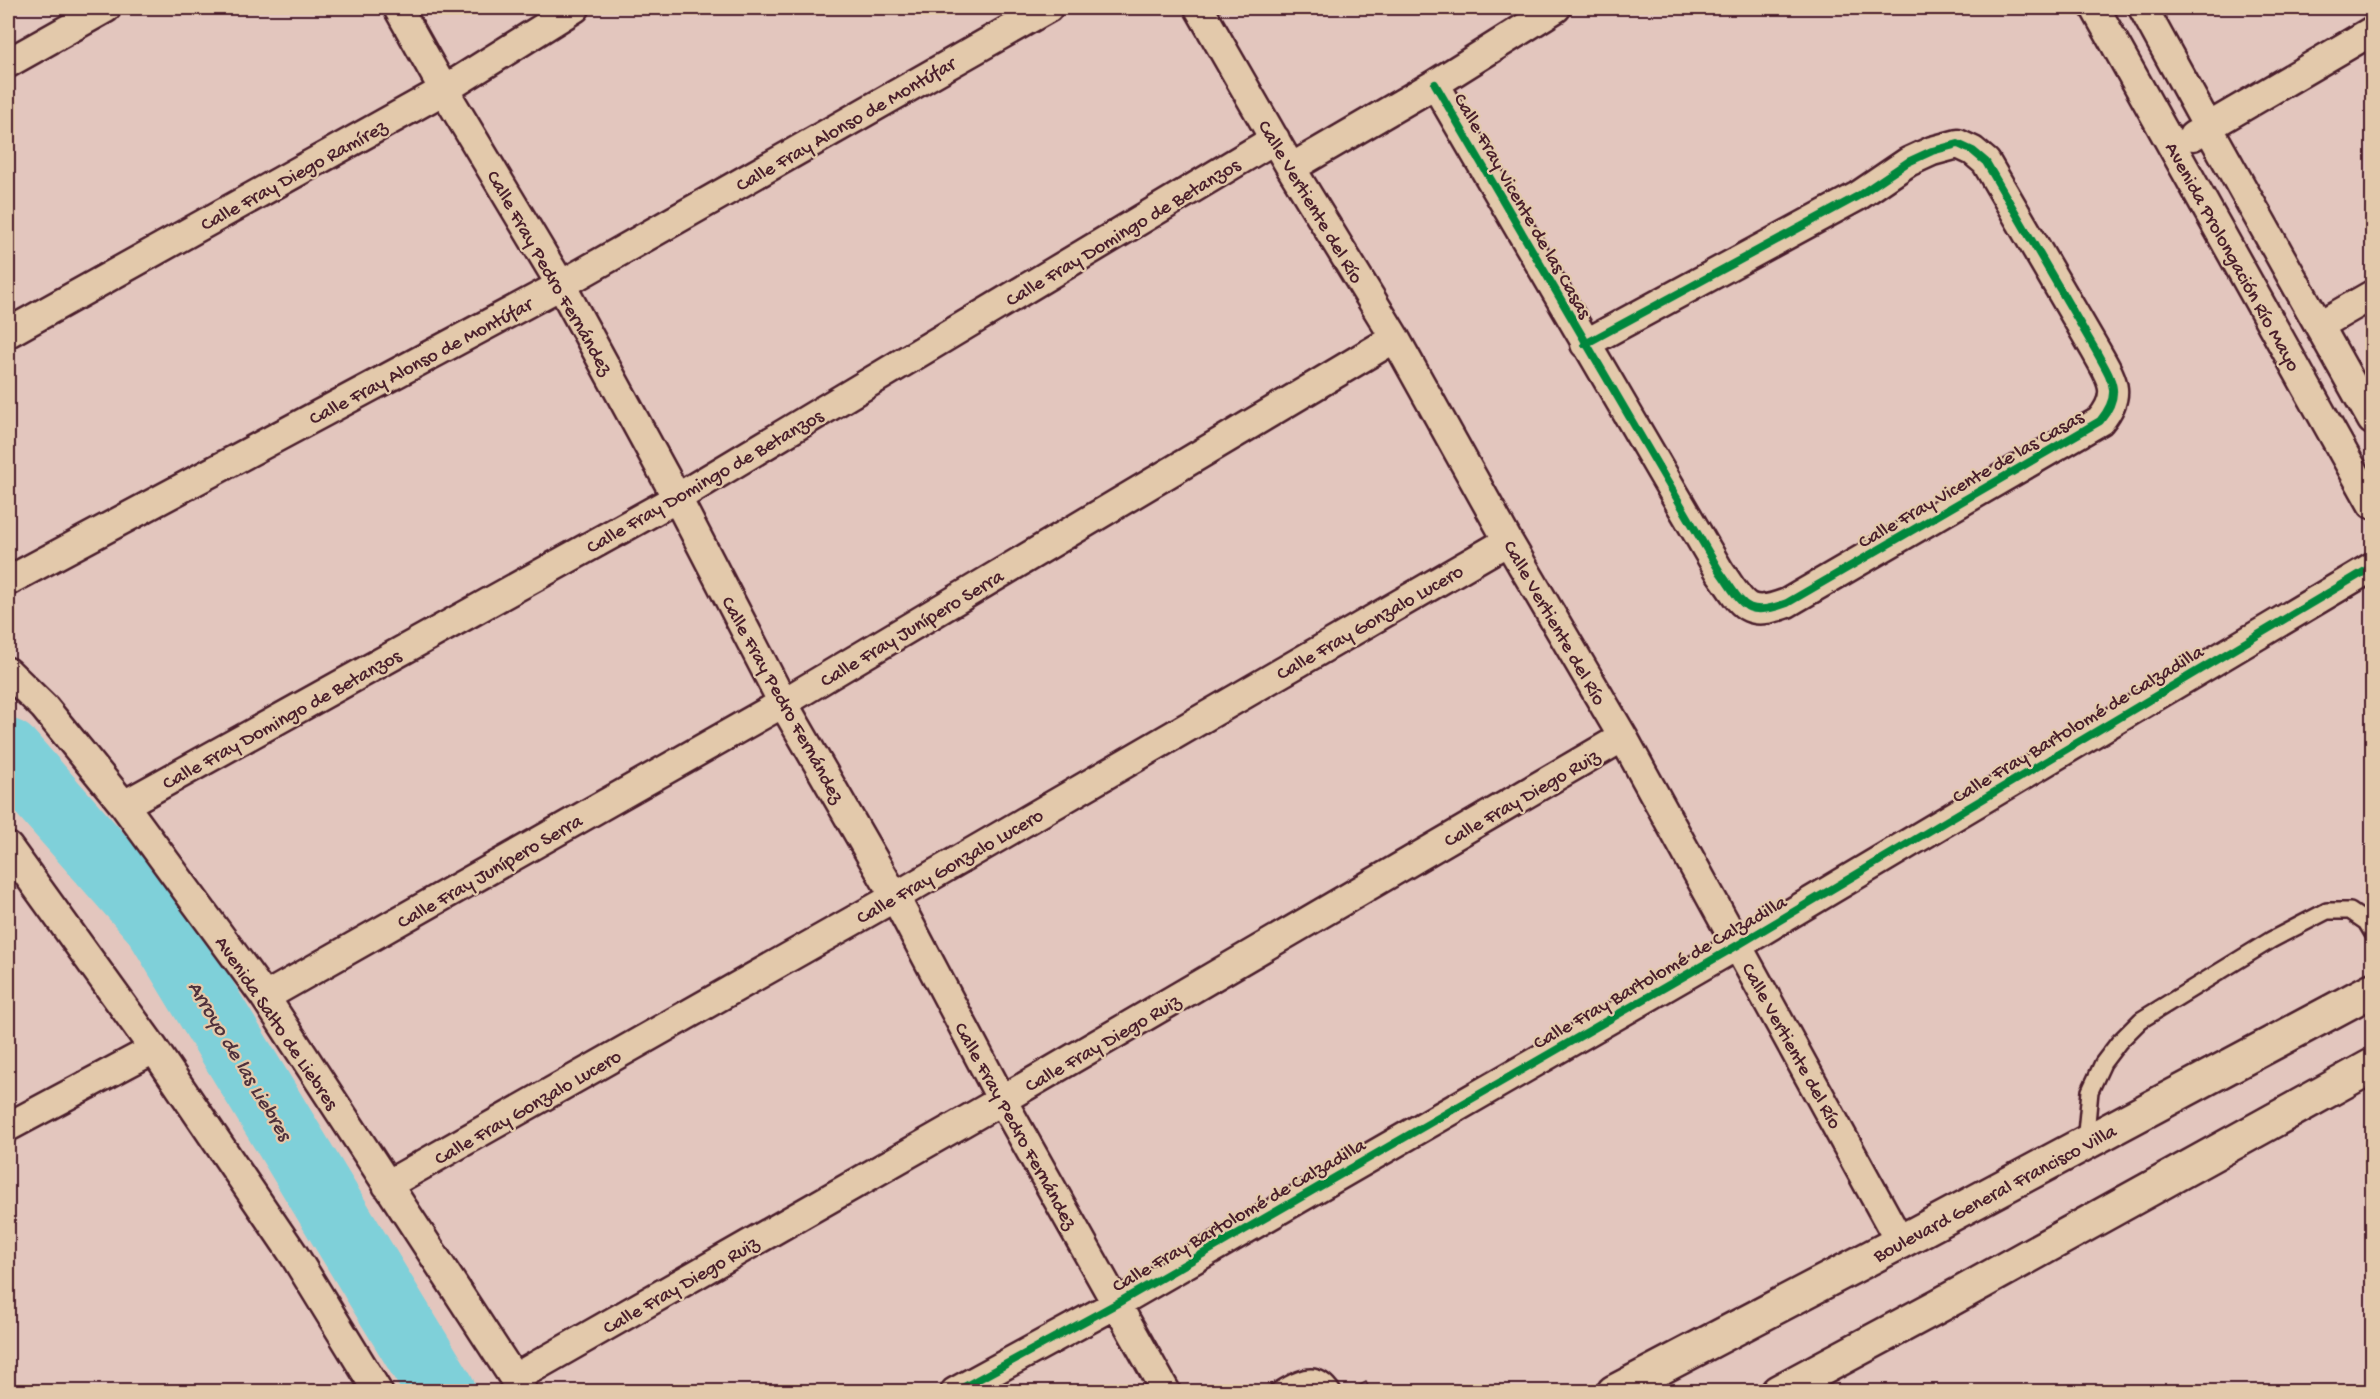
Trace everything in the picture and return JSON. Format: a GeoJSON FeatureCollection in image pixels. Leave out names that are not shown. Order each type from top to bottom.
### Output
{"type":"FeatureCollection","features":[{"type":"Feature","properties":{"kind":"main road","name":"Boulevard General Francisco Villa"},"geometry":{"type":"LineString","coordinates":[[1614,1392],[2373,990]]}},
{"type":"Feature","properties":{"kind":"main road"},"geometry":{"type":"LineString","coordinates":[[1778,1392],[2373,1066]]}},
{"type":"Feature","properties":{"kind":"street"},"geometry":{"type":"LineString","coordinates":[[8,63],[106,8]]}},
{"type":"Feature","properties":{"kind":"street","name":"Calle Fray Pedro Fernández"},"geometry":{"type":"LineString","coordinates":[[398,8],[444,90],[561,285],[677,498],[783,703],[895,897],[1002,1100],[1166,1392]]}},
{"type":"Feature","properties":{"kind":"street","name":"Calle Fray Diego Ramírez"},"geometry":{"type":"LineString","coordinates":[[8,333],[444,90],[575,8]]}},
{"type":"Feature","properties":{"kind":"street","name":"Calle Fray Alonso de Montúfar"},"geometry":{"type":"LineString","coordinates":[[8,580],[561,285],[1048,8]]}},
{"type":"Feature","properties":{"kind":"street","name":"Calle Vertiente del Río"},"geometry":{"type":"LineString","coordinates":[[1199,8],[1291,168],[1395,338],[1508,541],[1623,737],[1900,1242]]}},
{"type":"Feature","properties":{"kind":"street"},"geometry":{"type":"LineString","coordinates":[[1291,168],[1435,84],[1556,8]]}},
{"type":"Feature","properties":{"kind":"street","name":"Avenida Prolongación Río Mayo"},"geometry":{"type":"LineString","coordinates":[[2095,8],[2373,504]]}},
{"type":"Feature","properties":{"kind":"street","name":"Avenida Prolongación Río Mayo"},"geometry":{"type":"LineString","coordinates":[[2143,8],[2373,420]]}},
{"type":"Feature","properties":{"kind":"street"},"geometry":{"type":"LineString","coordinates":[[2174,149],[2373,31]]}},
{"type":"Feature","properties":{"kind":"street","name":"Calle Fray Vicente de las Casas"},"geometry":{"type":"LineString","coordinates":[[1435,84],[1585,344],[1720,572],[1742,603],[1750,609],[1765,610],[1787,603],[2100,421],[2110,408],[2115,395],[2111,379],[2096,351],[1986,162],[1973,151],[1958,144],[1932,151],[1908,162],[1858,196],[1585,344]]}},
{"type":"Feature","properties":{"kind":"street","name":"Calle Fray Domingo de Betanzos"},"geometry":{"type":"LineString","coordinates":[[124,805],[677,498],[1275,139]]}},
{"type":"Feature","properties":{"kind":"street"},"geometry":{"type":"LineString","coordinates":[[2320,325],[2373,295]]}},
{"type":"Feature","properties":{"kind":"street","name":"Calle Fray Junípero Serra"},"geometry":{"type":"LineString","coordinates":[[265,997],[783,703],[1395,338]]}},
{"type":"Feature","properties":{"kind":"street","name":"Calle Fray Gonzalo Lucero"},"geometry":{"type":"LineString","coordinates":[[387,1185],[895,897],[1508,541]]}},
{"type":"Feature","properties":{"kind":"street","name":"Calle Fray Bartolomé de Calzadilla"},"geometry":{"type":"LineString","coordinates":[[955,1392],[1116,1304],[1738,945],[2373,567]]}},
{"type":"Feature","properties":{"kind":"street","name":"Avenida Salto de Liebres"},"geometry":{"type":"LineString","coordinates":[[8,672],[44,707],[124,805],[265,997],[519,1385]]}},
{"type":"Feature","properties":{"kind":"street","name":"Calle Fray Diego Ruiz"},"geometry":{"type":"LineString","coordinates":[[519,1385],[1623,737]]}},
{"type":"Feature","properties":{"kind":"street"},"geometry":{"type":"LineString","coordinates":[[9,850],[154,1049],[294,1255],[378,1392]]}},
{"type":"Feature","properties":{"kind":"street"},"geometry":{"type":"LineString","coordinates":[[8,1127],[154,1049]]}},
{"type":"Feature","properties":{"kind":"lane"},"geometry":{"type":"LineString","coordinates":[[2085,1143],[2090,1091],[2103,1063],[2119,1042],[2141,1020],[2271,940],[2327,911],[2350,911],[2366,922],[2373,932]]}},
{"type":"Feature","properties":{"kind":"lane"},"geometry":{"type":"LineString","coordinates":[[1276,1392],[1306,1377],[1314,1376],[1327,1383],[1333,1392]]}},
{"type":"Feature","properties":{"kind":"building"},"geometry":{"type":"Polygon","coordinates":[[[1366,1382],[1371,1392],[1347,1392],[1366,1382]]]}},
{"type":"Feature","properties":{"kind":"waterway","name":"Arroyo de las Liebres"},"geometry":{"type":"LineString","coordinates":[[8,753],[157,922],[442,1392]]}},
{"type":"Feature","properties":{"kind":"cycle path"},"geometry":{"type":"LineString","coordinates":[[1435,84],[1720,572],[1746,606],[1762,609],[1787,603],[2100,421],[2107,411],[2113,394],[2113,386],[2102,361],[1986,162],[1973,151],[1958,144],[1932,151],[1908,162],[1858,196],[1585,344]]}},
{"type":"Feature","properties":{"kind":"cycle path"},"geometry":{"type":"LineString","coordinates":[[955,1392],[1116,1304],[1738,945],[2372,567]]}}]}
